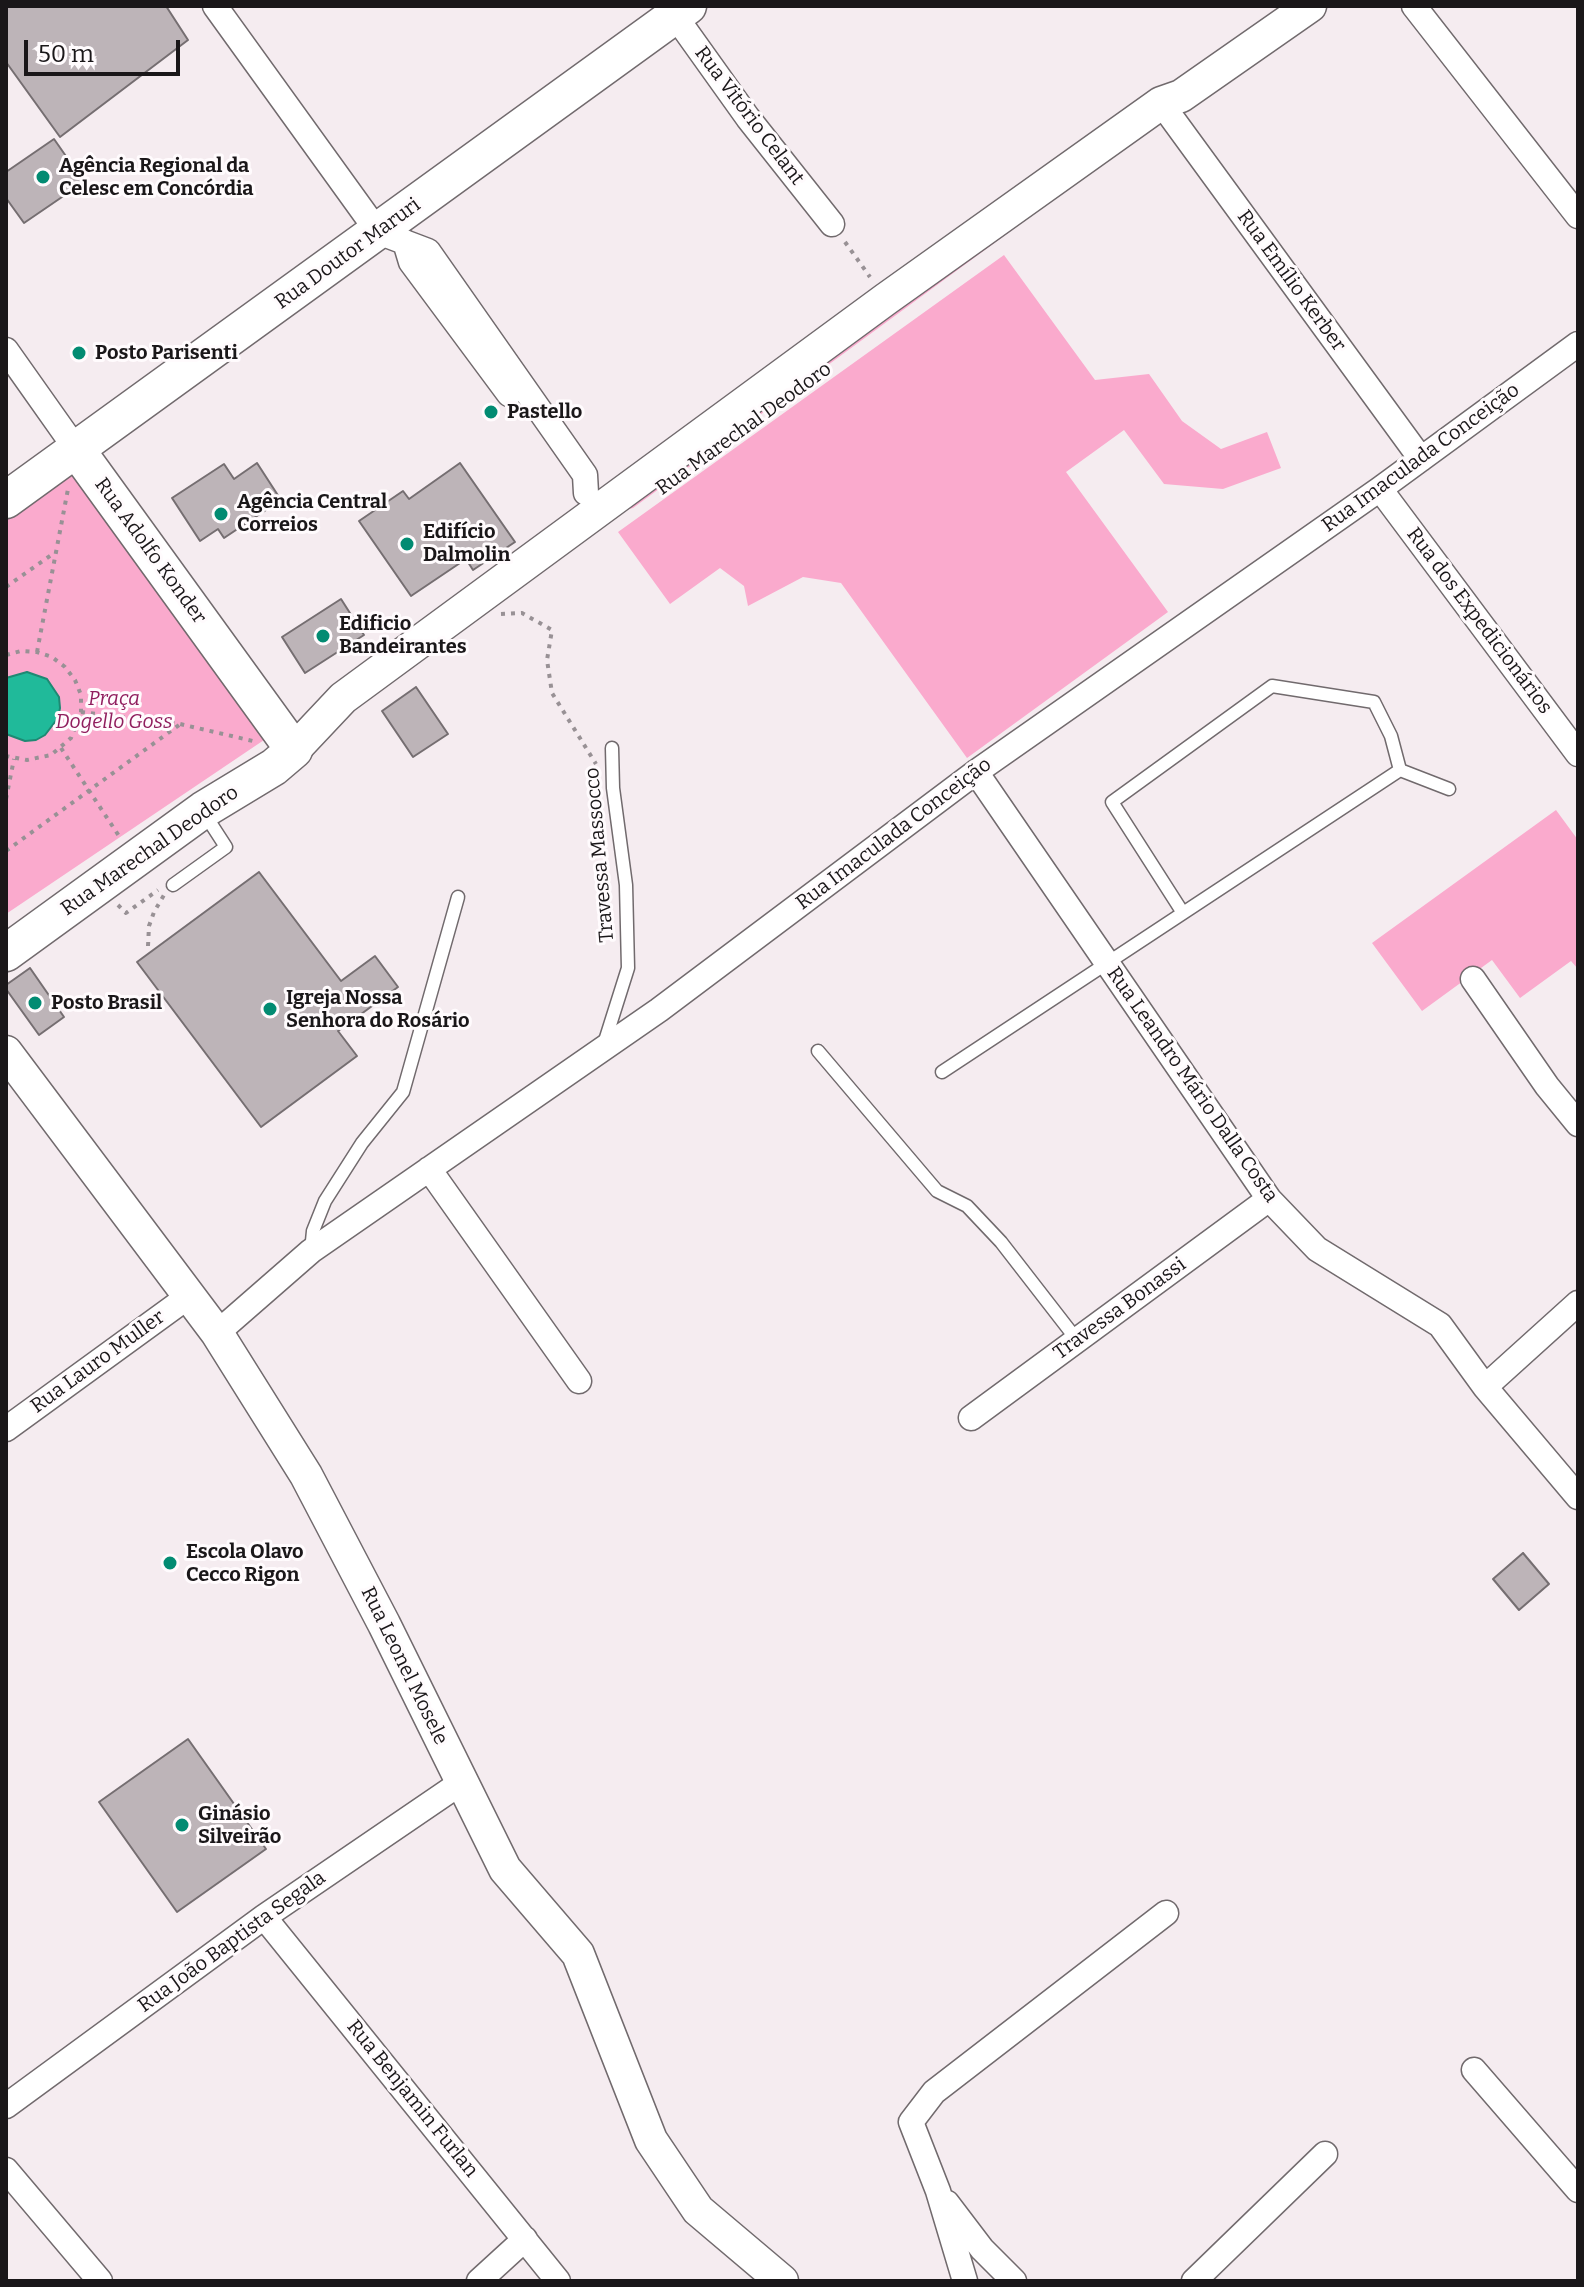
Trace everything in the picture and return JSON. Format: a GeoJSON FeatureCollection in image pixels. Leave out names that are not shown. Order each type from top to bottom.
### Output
{"type":"FeatureCollection","features":[{"type":"Feature","properties":{"kind":"main road","name":"Rua Doutor Maruri"},"geometry":{"type":"LineString","coordinates":[[6,500],[76,449],[391,237],[677,10]]}},
{"type":"Feature","properties":{"kind":"main road","name":"Rua Adolfo Konder"},"geometry":{"type":"LineString","coordinates":[[76,449],[294,750]]}},
{"type":"Feature","properties":{"kind":"main road","name":"Rua Marechal Deodoro"},"geometry":{"type":"LineString","coordinates":[[6,953],[203,810],[274,767],[294,750]]}},
{"type":"Feature","properties":{"kind":"street"},"geometry":{"type":"LineString","coordinates":[[215,6],[411,262],[575,485],[599,511]]}},
{"type":"Feature","properties":{"kind":"street","name":"Rua Marechal Deodoro"},"geometry":{"type":"LineString","coordinates":[[294,750],[355,714],[491,615],[599,511],[1310,6]]}},
{"type":"Feature","properties":{"kind":"street"},"geometry":{"type":"LineString","coordinates":[[1414,6],[1578,216]]}},
{"type":"Feature","properties":{"kind":"street","name":"Rua Vitório Celant"},"geometry":{"type":"LineString","coordinates":[[677,10],[748,118],[832,224]]}},
{"type":"Feature","properties":{"kind":"street","name":"Rua Marechal Deodoro"},"geometry":{"type":"LineString","coordinates":[[294,750],[343,698],[886,299],[1171,105]]}},
{"type":"Feature","properties":{"kind":"street","name":"Rua Emílio Kerber"},"geometry":{"type":"LineString","coordinates":[[1171,105],[1421,459]]}},
{"type":"Feature","properties":{"kind":"street","name":"Rua Imaculada Conceição"},"geometry":{"type":"LineString","coordinates":[[217,1333],[311,1251],[602,1051],[976,772],[1380,489],[1578,344]]}},
{"type":"Feature","properties":{"kind":"street","name":"Rua Adolfo Konder"},"geometry":{"type":"LineString","coordinates":[[6,350],[76,449]]}},
{"type":"Feature","properties":{"kind":"street","name":"Rua dos Expedicionários"},"geometry":{"type":"LineString","coordinates":[[1380,489],[1578,754]]}},
{"type":"Feature","properties":{"kind":"street","name":"Rua Leandro Mário Dalla Costa"},"geometry":{"type":"LineString","coordinates":[[976,772],[1269,1199],[1317,1249],[1440,1325],[1485,1387],[1578,1497]]}},
{"type":"Feature","properties":{"kind":"street"},"geometry":{"type":"LineString","coordinates":[[1473,979],[1547,1086],[1578,1124]]}},
{"type":"Feature","properties":{"kind":"street","name":"Rua Leonel Mosele"},"geometry":{"type":"LineString","coordinates":[[6,1052],[217,1333],[306,1475],[384,1624],[505,1869],[578,1954],[651,2140],[698,2210],[782,2281]]}},
{"type":"Feature","properties":{"kind":"street"},"geometry":{"type":"LineString","coordinates":[[429,1169],[579,1381]]}},
{"type":"Feature","properties":{"kind":"street","name":"Travessa Bonassi"},"geometry":{"type":"LineString","coordinates":[[971,1418],[1269,1199]]}},
{"type":"Feature","properties":{"kind":"street","name":"Rua Lauro Muller"},"geometry":{"type":"LineString","coordinates":[[6,1429],[189,1296]]}},
{"type":"Feature","properties":{"kind":"street"},"geometry":{"type":"LineString","coordinates":[[1485,1387],[1578,1303]]}},
{"type":"Feature","properties":{"kind":"street","name":"Rua João Baptista Segala"},"geometry":{"type":"LineString","coordinates":[[6,2106],[264,1917],[462,1782]]}},
{"type":"Feature","properties":{"kind":"street"},"geometry":{"type":"LineString","coordinates":[[965,2281],[938,2191],[911,2122],[934,2092],[1166,1913]]}},
{"type":"Feature","properties":{"kind":"street","name":"Rua Benjamin Furlan"},"geometry":{"type":"LineString","coordinates":[[264,1917],[558,2281]]}},
{"type":"Feature","properties":{"kind":"street"},"geometry":{"type":"LineString","coordinates":[[1474,2070],[1578,2190]]}},
{"type":"Feature","properties":{"kind":"street"},"geometry":{"type":"LineString","coordinates":[[1194,2281],[1325,2154]]}},
{"type":"Feature","properties":{"kind":"street"},"geometry":{"type":"LineString","coordinates":[[6,2170],[100,2281]]}},
{"type":"Feature","properties":{"kind":"street"},"geometry":{"type":"LineString","coordinates":[[938,2191],[982,2249],[1014,2281]]}},
{"type":"Feature","properties":{"kind":"street"},"geometry":{"type":"LineString","coordinates":[[479,2281],[525,2239]]}},
{"type":"Feature","properties":{"kind":"lane"},"geometry":{"type":"LineString","coordinates":[[1183,913],[1112,802],[1272,686],[1374,702],[1391,736],[1400,770]]}},
{"type":"Feature","properties":{"kind":"lane","name":"Travessa Massocco"},"geometry":{"type":"LineString","coordinates":[[602,1051],[628,968],[626,885],[613,788],[612,748]]}},
{"type":"Feature","properties":{"kind":"lane"},"geometry":{"type":"LineString","coordinates":[[1400,770],[1449,789]]}},
{"type":"Feature","properties":{"kind":"lane"},"geometry":{"type":"LineString","coordinates":[[942,1072],[1400,770]]}},
{"type":"Feature","properties":{"kind":"lane"},"geometry":{"type":"LineString","coordinates":[[173,885],[226,847],[203,810]]}},
{"type":"Feature","properties":{"kind":"lane"},"geometry":{"type":"LineString","coordinates":[[311,1251],[313,1231],[325,1201],[362,1143],[403,1092],[458,897]]}},
{"type":"Feature","properties":{"kind":"lane"},"geometry":{"type":"LineString","coordinates":[[818,1051],[937,1191],[967,1206],[1001,1242],[1077,1340]]}},
{"type":"Feature","properties":{"kind":"path"},"geometry":{"type":"LineString","coordinates":[[832,224],[886,299]]}},
{"type":"Feature","properties":{"kind":"path"},"geometry":{"type":"LineString","coordinates":[[37,652],[76,449]]}},
{"type":"Feature","properties":{"kind":"path"},"geometry":{"type":"LineString","coordinates":[[6,587],[56,552]]}},
{"type":"Feature","properties":{"kind":"path"},"geometry":{"type":"LineString","coordinates":[[491,615],[522,613],[552,630],[547,660],[552,693],[588,754],[613,788]]}},
{"type":"Feature","properties":{"kind":"path"},"geometry":{"type":"LineString","coordinates":[[6,655],[21,651],[52,657],[75,680],[81,695],[81,712],[71,738],[61,748],[39,759],[6,756]]}},
{"type":"Feature","properties":{"kind":"path"},"geometry":{"type":"LineString","coordinates":[[81,712],[180,724],[294,750]]}},
{"type":"Feature","properties":{"kind":"path"},"geometry":{"type":"LineString","coordinates":[[6,851],[180,724]]}},
{"type":"Feature","properties":{"kind":"path"},"geometry":{"type":"LineString","coordinates":[[61,748],[134,860]]}},
{"type":"Feature","properties":{"kind":"path"},"geometry":{"type":"LineString","coordinates":[[6,799],[14,759]]}},
{"type":"Feature","properties":{"kind":"path"},"geometry":{"type":"LineString","coordinates":[[99,887],[126,913],[157,890],[173,885]]}},
{"type":"Feature","properties":{"kind":"path"},"geometry":{"type":"LineString","coordinates":[[148,946],[154,912],[173,885]]}},
{"type":"Feature","properties":{"kind":"green space"},"geometry":{"type":"Polygon","coordinates":[[[1162,120],[633,508],[614,513],[1162,120]]]}},
{"type":"Feature","properties":{"kind":"green space"},"geometry":{"type":"Polygon","coordinates":[[[1004,255],[1095,380],[1149,374],[1182,421],[1221,449],[1267,432],[1281,468],[1223,489],[1164,484],[1124,430],[1066,472],[1168,612],[967,758],[841,583],[803,577],[748,606],[744,586],[720,568],[670,604],[618,532],[1004,255]]]}},
{"type":"Feature","properties":{"kind":"green space","name":"Praça Dogello Goss"},"geometry":{"type":"Polygon","coordinates":[[[77,465],[264,740],[6,914],[6,517],[77,465]]]}},
{"type":"Feature","properties":{"kind":"green space"},"geometry":{"type":"Polygon","coordinates":[[[1556,810],[1578,840],[1578,969],[1571,961],[1520,998],[1492,960],[1422,1011],[1372,943],[1556,810]]]}},
{"type":"Feature","properties":{"kind":"shaded area"},"geometry":{"type":"Polygon","coordinates":[[[27,672],[47,679],[59,697],[60,708],[58,718],[45,735],[25,741],[6,734],[6,678],[27,672]]]}},
{"type":"Feature","properties":{"kind":"building"},"geometry":{"type":"Polygon","coordinates":[[[6,6],[166,6],[188,40],[60,137],[6,62],[6,6]]]}},
{"type":"Feature","properties":{"kind":"building","name":"Agência Regional da Celesc em Concórdia"},"geometry":{"type":"Polygon","coordinates":[[[54,139],[84,182],[24,223],[6,198],[6,172],[54,139]]]}},
{"type":"Feature","properties":{"kind":"building","name":"Agência Central Correios"},"geometry":{"type":"Polygon","coordinates":[[[257,463],[281,500],[224,538],[218,529],[200,541],[172,498],[224,464],[234,479],[257,463]]]}},
{"type":"Feature","properties":{"kind":"building"},"geometry":{"type":"Polygon","coordinates":[[[460,463],[515,542],[473,570],[466,559],[411,596],[359,521],[403,491],[409,499],[460,463]]]}},
{"type":"Feature","properties":{"kind":"building","name":"Edificio Bandeirantes"},"geometry":{"type":"Polygon","coordinates":[[[341,599],[364,635],[305,673],[282,637],[341,599]]]}},
{"type":"Feature","properties":{"kind":"building"},"geometry":{"type":"Polygon","coordinates":[[[416,687],[448,734],[413,757],[382,711],[416,687]]]}},
{"type":"Feature","properties":{"kind":"building","name":"Igreja Nossa Senhora do Rosário"},"geometry":{"type":"Polygon","coordinates":[[[259,872],[341,981],[375,956],[398,987],[338,1031],[357,1056],[261,1127],[137,962],[259,872]]]}},
{"type":"Feature","properties":{"kind":"building","name":"Posto Brasil"},"geometry":{"type":"Polygon","coordinates":[[[30,968],[64,1017],[39,1035],[6,989],[6,985],[30,968]]]}},
{"type":"Feature","properties":{"kind":"building"},"geometry":{"type":"Polygon","coordinates":[[[1523,1553],[1549,1584],[1519,1610],[1493,1579],[1523,1553]]]}},
{"type":"Feature","properties":{"kind":"building","name":"Ginásio Silveirão"},"geometry":{"type":"Polygon","coordinates":[[[188,1739],[266,1849],[177,1912],[99,1802],[188,1739]]]}},
{"type":"Feature","properties":{"kind":"place","name":"Agência Regional da Celesc em Concórdia"},"geometry":{"type":"Point","coordinates":[43,177]}},
{"type":"Feature","properties":{"kind":"place","name":"Posto Parisenti"},"geometry":{"type":"Point","coordinates":[79,353]}},
{"type":"Feature","properties":{"kind":"place","name":"Pastello"},"geometry":{"type":"Point","coordinates":[491,412]}},
{"type":"Feature","properties":{"kind":"place","name":"Agência Central Correios"},"geometry":{"type":"Point","coordinates":[221,514]}},
{"type":"Feature","properties":{"kind":"place","name":"Edifício Dalmolin"},"geometry":{"type":"Point","coordinates":[407,544]}},
{"type":"Feature","properties":{"kind":"place","name":"Edificio Bandeirantes"},"geometry":{"type":"Point","coordinates":[323,636]}},
{"type":"Feature","properties":{"kind":"place","name":"Posto Brasil"},"geometry":{"type":"Point","coordinates":[35,1003]}},
{"type":"Feature","properties":{"kind":"place","name":"Igreja Nossa Senhora do Rosário"},"geometry":{"type":"Point","coordinates":[270,1009]}},
{"type":"Feature","properties":{"kind":"place","name":"Escola Olavo Cecco Rigon"},"geometry":{"type":"Point","coordinates":[170,1563]}},
{"type":"Feature","properties":{"kind":"place","name":"Ginásio Silveirão"},"geometry":{"type":"Point","coordinates":[182,1825]}}]}
